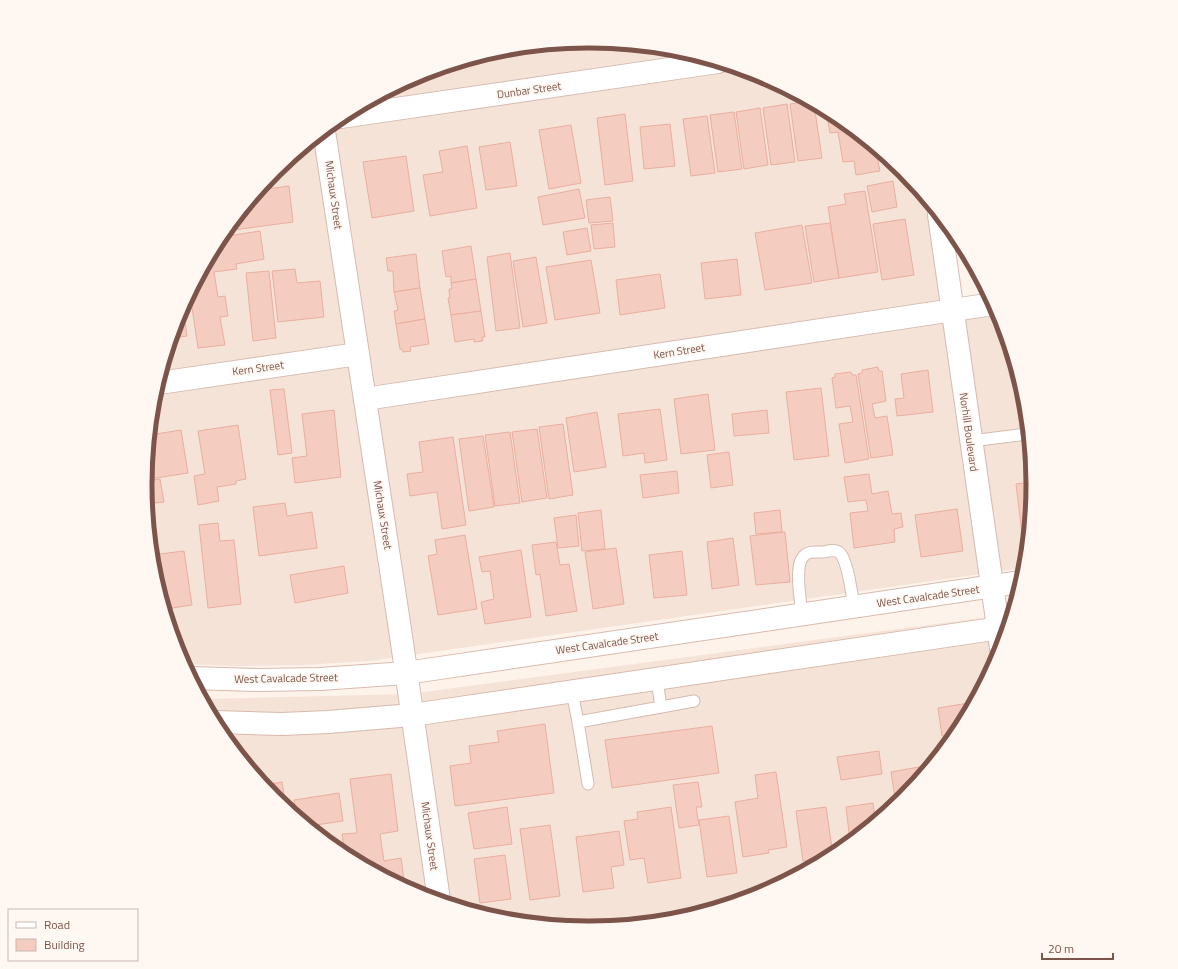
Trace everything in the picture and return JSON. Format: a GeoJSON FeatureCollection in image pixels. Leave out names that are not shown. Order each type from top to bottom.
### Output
{"type":"FeatureCollection","features":[{"type":"Feature","properties":{"kind":"street","name":"Dunbar Street"},"geometry":{"type":"LineString","coordinates":[[358,115],[705,64]]}},
{"type":"Feature","properties":{"kind":"street","name":"Michaux Street"},"geometry":{"type":"LineString","coordinates":[[325,137],[438,894]]}},
{"type":"Feature","properties":{"kind":"street","name":"Norhill Boulevard"},"geometry":{"type":"LineString","coordinates":[[940,226],[951,310],[992,586],[1001,628]]}},
{"type":"Feature","properties":{"kind":"street","name":"Kern Street"},"geometry":{"type":"LineString","coordinates":[[365,399],[986,305]]}},
{"type":"Feature","properties":{"kind":"street","name":"Kern Street"},"geometry":{"type":"LineString","coordinates":[[165,382],[358,354]]}},
{"type":"Feature","properties":{"kind":"street","name":"West Cavalcade Street"},"geometry":{"type":"LineString","coordinates":[[198,678],[259,680],[320,679],[406,673],[1014,583]]}},
{"type":"Feature","properties":{"kind":"street"},"geometry":{"type":"LineString","coordinates":[[223,722],[282,724],[312,723],[412,715],[657,680],[998,634]]}},
{"type":"Feature","properties":{"kind":"lane"},"geometry":{"type":"LineString","coordinates":[[971,441],[1023,435]]}},
{"type":"Feature","properties":{"kind":"lane"},"geometry":{"type":"LineString","coordinates":[[802,614],[799,588],[799,567],[802,556],[806,553],[835,550],[840,553],[845,562],[854,607]]}},
{"type":"Feature","properties":{"kind":"lane"},"geometry":{"type":"LineString","coordinates":[[657,680],[660,707]]}},
{"type":"Feature","properties":{"kind":"lane"},"geometry":{"type":"LineString","coordinates":[[572,692],[588,784]]}},
{"type":"Feature","properties":{"kind":"lane"},"geometry":{"type":"LineString","coordinates":[[578,722],[694,701]]}},
{"type":"Feature","properties":{"kind":"shaded area"},"geometry":{"type":"Polygon","coordinates":[[[560,49],[618,49],[646,52],[674,56],[729,71],[756,81],[807,106],[855,138],[877,156],[898,176],[928,210],[942,303],[983,297],[992,317],[1011,372],[1022,428],[1026,484],[1025,513],[1017,569],[370,661],[304,665],[235,666],[192,664],[167,597],[156,541],[152,484],[156,428],[167,372],[186,317],[211,266],[226,242],[261,197],[301,156],[323,138],[371,106],[396,93],[422,81],[476,63],[504,56],[560,49]]]}},
{"type":"Feature","properties":{"kind":"shaded area"},"geometry":{"type":"Polygon","coordinates":[[[1005,615],[992,652],[980,678],[952,727],[917,772],[877,813],[855,831],[807,863],[756,888],[702,906],[674,913],[646,917],[589,921],[560,920],[504,913],[449,898],[396,876],[371,863],[346,847],[301,813],[280,793],[243,750],[226,727],[209,699],[409,694],[1005,615]]]}},
{"type":"Feature","properties":{"kind":"building"},"geometry":{"type":"Polygon","coordinates":[[[800,102],[815,111],[822,158],[798,161],[790,104],[800,102]]]}},
{"type":"Feature","properties":{"kind":"building"},"geometry":{"type":"Polygon","coordinates":[[[787,104],[795,162],[771,165],[763,108],[787,104]]]}},
{"type":"Feature","properties":{"kind":"building"},"geometry":{"type":"Polygon","coordinates":[[[760,108],[768,165],[744,169],[736,112],[760,108]]]}},
{"type":"Feature","properties":{"kind":"building"},"geometry":{"type":"Polygon","coordinates":[[[734,112],[742,169],[718,172],[710,115],[734,112]]]}},
{"type":"Feature","properties":{"kind":"building"},"geometry":{"type":"Polygon","coordinates":[[[625,114],[633,181],[605,185],[597,118],[625,114]]]}},
{"type":"Feature","properties":{"kind":"building"},"geometry":{"type":"Polygon","coordinates":[[[707,116],[715,173],[691,176],[683,119],[707,116]]]}},
{"type":"Feature","properties":{"kind":"building"},"geometry":{"type":"Polygon","coordinates":[[[827,119],[855,138],[878,157],[880,171],[856,175],[854,161],[843,162],[838,132],[830,133],[827,119]]]}},
{"type":"Feature","properties":{"kind":"building"},"geometry":{"type":"Polygon","coordinates":[[[670,124],[675,166],[644,169],[640,127],[670,124]]]}},
{"type":"Feature","properties":{"kind":"building"},"geometry":{"type":"Polygon","coordinates":[[[571,125],[581,183],[549,189],[539,130],[571,125]]]}},
{"type":"Feature","properties":{"kind":"building"},"geometry":{"type":"Polygon","coordinates":[[[510,142],[517,186],[486,190],[479,147],[510,142]]]}},
{"type":"Feature","properties":{"kind":"building"},"geometry":{"type":"Polygon","coordinates":[[[467,146],[477,208],[430,216],[423,175],[443,172],[439,151],[467,146]]]}},
{"type":"Feature","properties":{"kind":"building"},"geometry":{"type":"Polygon","coordinates":[[[406,156],[414,211],[372,218],[363,162],[406,156]]]}},
{"type":"Feature","properties":{"kind":"building"},"geometry":{"type":"Polygon","coordinates":[[[893,181],[897,207],[872,212],[867,186],[893,181]]]}},
{"type":"Feature","properties":{"kind":"building"},"geometry":{"type":"Polygon","coordinates":[[[289,186],[293,222],[235,230],[243,219],[268,189],[289,186]]]}},
{"type":"Feature","properties":{"kind":"building"},"geometry":{"type":"Polygon","coordinates":[[[579,189],[585,218],[543,225],[538,197],[579,189]]]}},
{"type":"Feature","properties":{"kind":"building"},"geometry":{"type":"Polygon","coordinates":[[[865,191],[878,272],[839,278],[828,207],[846,204],[844,194],[865,191]]]}},
{"type":"Feature","properties":{"kind":"building"},"geometry":{"type":"Polygon","coordinates":[[[610,197],[613,221],[589,223],[586,200],[610,197]]]}},
{"type":"Feature","properties":{"kind":"building"},"geometry":{"type":"Polygon","coordinates":[[[905,219],[914,275],[882,280],[873,224],[905,219]]]}},
{"type":"Feature","properties":{"kind":"building"},"geometry":{"type":"Polygon","coordinates":[[[613,223],[615,247],[594,249],[591,225],[613,223]]]}},
{"type":"Feature","properties":{"kind":"building"},"geometry":{"type":"Polygon","coordinates":[[[830,223],[839,278],[814,282],[805,226],[830,223]]]}},
{"type":"Feature","properties":{"kind":"building"},"geometry":{"type":"Polygon","coordinates":[[[802,225],[812,283],[765,290],[755,233],[802,225]]]}},
{"type":"Feature","properties":{"kind":"building"},"geometry":{"type":"Polygon","coordinates":[[[587,228],[591,251],[567,255],[563,232],[587,228]]]}},
{"type":"Feature","properties":{"kind":"building"},"geometry":{"type":"Polygon","coordinates":[[[260,231],[264,259],[236,264],[237,269],[214,272],[218,297],[225,296],[228,316],[220,317],[225,345],[198,348],[192,305],[211,266],[231,235],[260,231]]]}},
{"type":"Feature","properties":{"kind":"building"},"geometry":{"type":"Polygon","coordinates":[[[471,246],[476,279],[451,283],[451,276],[446,277],[442,251],[471,246]]]}},
{"type":"Feature","properties":{"kind":"building"},"geometry":{"type":"Polygon","coordinates":[[[510,253],[520,328],[496,331],[487,257],[510,253]]]}},
{"type":"Feature","properties":{"kind":"building"},"geometry":{"type":"Polygon","coordinates":[[[416,254],[420,288],[394,292],[393,271],[388,271],[386,258],[416,254]]]}},
{"type":"Feature","properties":{"kind":"building"},"geometry":{"type":"Polygon","coordinates":[[[536,257],[547,323],[523,327],[513,261],[536,257]]]}},
{"type":"Feature","properties":{"kind":"building"},"geometry":{"type":"Polygon","coordinates":[[[737,259],[741,295],[705,299],[701,263],[737,259]]]}},
{"type":"Feature","properties":{"kind":"building"},"geometry":{"type":"Polygon","coordinates":[[[591,260],[600,313],[555,320],[546,267],[591,260]]]}},
{"type":"Feature","properties":{"kind":"building"},"geometry":{"type":"Polygon","coordinates":[[[295,269],[297,283],[320,281],[324,317],[278,322],[272,271],[295,269]]]}},
{"type":"Feature","properties":{"kind":"building"},"geometry":{"type":"Polygon","coordinates":[[[269,271],[276,338],[253,341],[246,273],[269,271]]]}},
{"type":"Feature","properties":{"kind":"building"},"geometry":{"type":"Polygon","coordinates":[[[660,274],[665,308],[620,315],[616,280],[660,274]]]}},
{"type":"Feature","properties":{"kind":"building"},"geometry":{"type":"Polygon","coordinates":[[[476,279],[481,311],[451,315],[448,298],[450,298],[449,289],[452,289],[451,283],[476,279]]]}},
{"type":"Feature","properties":{"kind":"building"},"geometry":{"type":"Polygon","coordinates":[[[420,288],[425,319],[396,324],[394,311],[398,310],[394,292],[420,288]]]}},
{"type":"Feature","properties":{"kind":"building"},"geometry":{"type":"Polygon","coordinates":[[[481,311],[485,337],[482,337],[483,341],[474,342],[474,339],[455,342],[451,315],[481,311]]]}},
{"type":"Feature","properties":{"kind":"building"},"geometry":{"type":"Polygon","coordinates":[[[425,319],[429,344],[410,347],[411,351],[403,352],[402,349],[400,349],[396,324],[425,319]]]}},
{"type":"Feature","properties":{"kind":"building"},"geometry":{"type":"Polygon","coordinates":[[[185,320],[187,336],[179,337],[185,320]]]}},
{"type":"Feature","properties":{"kind":"building"},"geometry":{"type":"Polygon","coordinates":[[[878,367],[879,371],[882,371],[886,401],[872,404],[875,418],[887,416],[893,455],[871,458],[858,374],[862,373],[862,370],[878,367]]]}},
{"type":"Feature","properties":{"kind":"building"},"geometry":{"type":"Polygon","coordinates":[[[928,370],[933,412],[897,416],[895,399],[904,398],[901,374],[928,370]]]}},
{"type":"Feature","properties":{"kind":"building"},"geometry":{"type":"Polygon","coordinates":[[[851,372],[852,375],[856,375],[869,459],[845,463],[839,424],[853,422],[850,406],[836,408],[832,378],[835,377],[835,374],[851,372]]]}},
{"type":"Feature","properties":{"kind":"building"},"geometry":{"type":"Polygon","coordinates":[[[821,388],[829,456],[794,460],[786,392],[821,388]]]}},
{"type":"Feature","properties":{"kind":"building"},"geometry":{"type":"Polygon","coordinates":[[[284,389],[292,453],[278,455],[270,390],[284,389]]]}},
{"type":"Feature","properties":{"kind":"building"},"geometry":{"type":"Polygon","coordinates":[[[708,394],[715,450],[681,454],[674,399],[708,394]]]}},
{"type":"Feature","properties":{"kind":"building"},"geometry":{"type":"Polygon","coordinates":[[[660,409],[667,460],[645,463],[644,453],[623,456],[618,414],[660,409]]]}},
{"type":"Feature","properties":{"kind":"building"},"geometry":{"type":"Polygon","coordinates":[[[334,410],[341,477],[295,483],[292,458],[307,456],[302,414],[334,410]]]}},
{"type":"Feature","properties":{"kind":"building"},"geometry":{"type":"Polygon","coordinates":[[[767,410],[769,433],[734,436],[732,414],[767,410]]]}},
{"type":"Feature","properties":{"kind":"building"},"geometry":{"type":"Polygon","coordinates":[[[597,412],[606,467],[574,472],[566,418],[597,412]]]}},
{"type":"Feature","properties":{"kind":"building"},"geometry":{"type":"Polygon","coordinates":[[[563,424],[573,495],[549,499],[539,427],[563,424]]]}},
{"type":"Feature","properties":{"kind":"building"},"geometry":{"type":"Polygon","coordinates":[[[238,425],[246,479],[236,481],[236,484],[217,487],[219,501],[198,505],[194,476],[205,474],[198,431],[238,425]]]}},
{"type":"Feature","properties":{"kind":"building"},"geometry":{"type":"Polygon","coordinates":[[[537,429],[547,498],[522,502],[512,432],[537,429]]]}},
{"type":"Feature","properties":{"kind":"building"},"geometry":{"type":"Polygon","coordinates":[[[181,430],[188,473],[152,479],[155,434],[181,430]]]}},
{"type":"Feature","properties":{"kind":"building"},"geometry":{"type":"Polygon","coordinates":[[[510,432],[520,503],[495,506],[485,435],[510,432]]]}},
{"type":"Feature","properties":{"kind":"building"},"geometry":{"type":"Polygon","coordinates":[[[483,436],[494,507],[469,511],[459,439],[483,436]]]}},
{"type":"Feature","properties":{"kind":"building"},"geometry":{"type":"Polygon","coordinates":[[[453,437],[466,525],[442,529],[437,492],[410,496],[407,474],[423,472],[419,442],[453,437]]]}},
{"type":"Feature","properties":{"kind":"building"},"geometry":{"type":"Polygon","coordinates":[[[729,452],[733,485],[711,488],[707,455],[729,452]]]}},
{"type":"Feature","properties":{"kind":"building"},"geometry":{"type":"Polygon","coordinates":[[[677,471],[679,493],[643,498],[640,475],[677,471]]]}},
{"type":"Feature","properties":{"kind":"building"},"geometry":{"type":"Polygon","coordinates":[[[869,474],[872,494],[888,491],[892,514],[901,513],[903,527],[894,529],[895,542],[854,548],[850,513],[868,511],[866,500],[848,502],[844,477],[869,474]]]}},
{"type":"Feature","properties":{"kind":"building"},"geometry":{"type":"Polygon","coordinates":[[[160,479],[164,502],[153,503],[152,480],[160,479]]]}},
{"type":"Feature","properties":{"kind":"building"},"geometry":{"type":"Polygon","coordinates":[[[1026,483],[1022,537],[1016,484],[1026,483]]]}},
{"type":"Feature","properties":{"kind":"building"},"geometry":{"type":"Polygon","coordinates":[[[285,503],[287,516],[312,512],[317,548],[259,556],[253,507],[285,503]]]}},
{"type":"Feature","properties":{"kind":"building"},"geometry":{"type":"Polygon","coordinates":[[[957,509],[963,551],[921,557],[915,515],[957,509]]]}},
{"type":"Feature","properties":{"kind":"building"},"geometry":{"type":"Polygon","coordinates":[[[601,510],[605,549],[582,551],[578,513],[601,510]]]}},
{"type":"Feature","properties":{"kind":"building"},"geometry":{"type":"Polygon","coordinates":[[[780,510],[782,532],[756,534],[754,513],[780,510]]]}},
{"type":"Feature","properties":{"kind":"building"},"geometry":{"type":"Polygon","coordinates":[[[576,515],[579,546],[558,548],[554,518],[576,515]]]}},
{"type":"Feature","properties":{"kind":"building"},"geometry":{"type":"Polygon","coordinates":[[[218,523],[220,541],[234,540],[241,604],[208,608],[199,525],[218,523]]]}},
{"type":"Feature","properties":{"kind":"building"},"geometry":{"type":"Polygon","coordinates":[[[785,532],[790,582],[756,585],[750,536],[785,532]]]}},
{"type":"Feature","properties":{"kind":"building"},"geometry":{"type":"Polygon","coordinates":[[[465,535],[477,609],[438,615],[428,556],[437,554],[435,540],[465,535]]]}},
{"type":"Feature","properties":{"kind":"building"},"geometry":{"type":"Polygon","coordinates":[[[733,538],[739,585],[712,589],[707,542],[733,538]]]}},
{"type":"Feature","properties":{"kind":"building"},"geometry":{"type":"Polygon","coordinates":[[[556,542],[560,565],[569,564],[577,611],[546,616],[540,574],[536,575],[532,545],[556,542]]]}},
{"type":"Feature","properties":{"kind":"building"},"geometry":{"type":"Polygon","coordinates":[[[616,548],[624,604],[593,609],[585,552],[616,548]]]}},
{"type":"Feature","properties":{"kind":"building"},"geometry":{"type":"Polygon","coordinates":[[[521,550],[531,617],[485,624],[481,602],[494,599],[490,571],[482,572],[479,557],[521,550]]]}},
{"type":"Feature","properties":{"kind":"building"},"geometry":{"type":"Polygon","coordinates":[[[184,551],[192,605],[171,608],[158,554],[184,551]]]}},
{"type":"Feature","properties":{"kind":"building"},"geometry":{"type":"Polygon","coordinates":[[[682,551],[687,595],[654,598],[649,555],[682,551]]]}},
{"type":"Feature","properties":{"kind":"building"},"geometry":{"type":"Polygon","coordinates":[[[344,566],[348,593],[295,603],[290,575],[344,566]]]}},
{"type":"Feature","properties":{"kind":"building"},"geometry":{"type":"Polygon","coordinates":[[[967,703],[946,735],[942,736],[938,708],[967,703]]]}},
{"type":"Feature","properties":{"kind":"building"},"geometry":{"type":"Polygon","coordinates":[[[545,724],[554,793],[455,806],[450,766],[471,763],[469,746],[499,742],[497,731],[545,724]]]}},
{"type":"Feature","properties":{"kind":"building"},"geometry":{"type":"Polygon","coordinates":[[[712,726],[719,773],[612,788],[605,740],[712,726]]]}},
{"type":"Feature","properties":{"kind":"building"},"geometry":{"type":"Polygon","coordinates":[[[879,751],[882,774],[841,780],[837,757],[879,751]]]}},
{"type":"Feature","properties":{"kind":"building"},"geometry":{"type":"Polygon","coordinates":[[[919,767],[919,769],[895,796],[891,772],[919,767]]]}},
{"type":"Feature","properties":{"kind":"building"},"geometry":{"type":"Polygon","coordinates":[[[776,772],[787,847],[768,850],[769,853],[743,857],[735,802],[758,798],[755,775],[776,772]]]}},
{"type":"Feature","properties":{"kind":"building"},"geometry":{"type":"Polygon","coordinates":[[[391,774],[398,831],[380,834],[384,861],[401,858],[404,880],[371,863],[344,845],[342,834],[357,833],[350,779],[391,774]]]}},
{"type":"Feature","properties":{"kind":"building"},"geometry":{"type":"Polygon","coordinates":[[[282,782],[285,797],[280,793],[272,784],[282,782]]]}},
{"type":"Feature","properties":{"kind":"building"},"geometry":{"type":"Polygon","coordinates":[[[698,782],[702,807],[696,807],[699,825],[679,828],[673,785],[698,782]]]}},
{"type":"Feature","properties":{"kind":"building"},"geometry":{"type":"Polygon","coordinates":[[[339,793],[343,821],[316,825],[295,807],[294,800],[339,793]]]}},
{"type":"Feature","properties":{"kind":"building"},"geometry":{"type":"Polygon","coordinates":[[[873,803],[874,815],[849,835],[846,807],[873,803]]]}},
{"type":"Feature","properties":{"kind":"building"},"geometry":{"type":"Polygon","coordinates":[[[507,807],[512,844],[474,849],[468,813],[507,807]]]}},
{"type":"Feature","properties":{"kind":"building"},"geometry":{"type":"Polygon","coordinates":[[[671,807],[681,878],[648,883],[644,858],[630,860],[624,821],[638,819],[637,812],[671,807]]]}},
{"type":"Feature","properties":{"kind":"building"},"geometry":{"type":"Polygon","coordinates":[[[826,807],[832,847],[812,860],[803,861],[796,811],[826,807]]]}},
{"type":"Feature","properties":{"kind":"building"},"geometry":{"type":"Polygon","coordinates":[[[729,816],[737,873],[707,877],[699,820],[729,816]]]}},
{"type":"Feature","properties":{"kind":"building"},"geometry":{"type":"Polygon","coordinates":[[[550,825],[560,896],[530,900],[520,829],[550,825]]]}},
{"type":"Feature","properties":{"kind":"building"},"geometry":{"type":"Polygon","coordinates":[[[619,831],[624,865],[611,867],[614,888],[583,892],[576,837],[619,831]]]}},
{"type":"Feature","properties":{"kind":"building"},"geometry":{"type":"Polygon","coordinates":[[[505,855],[511,899],[480,903],[474,859],[505,855]]]}}]}
